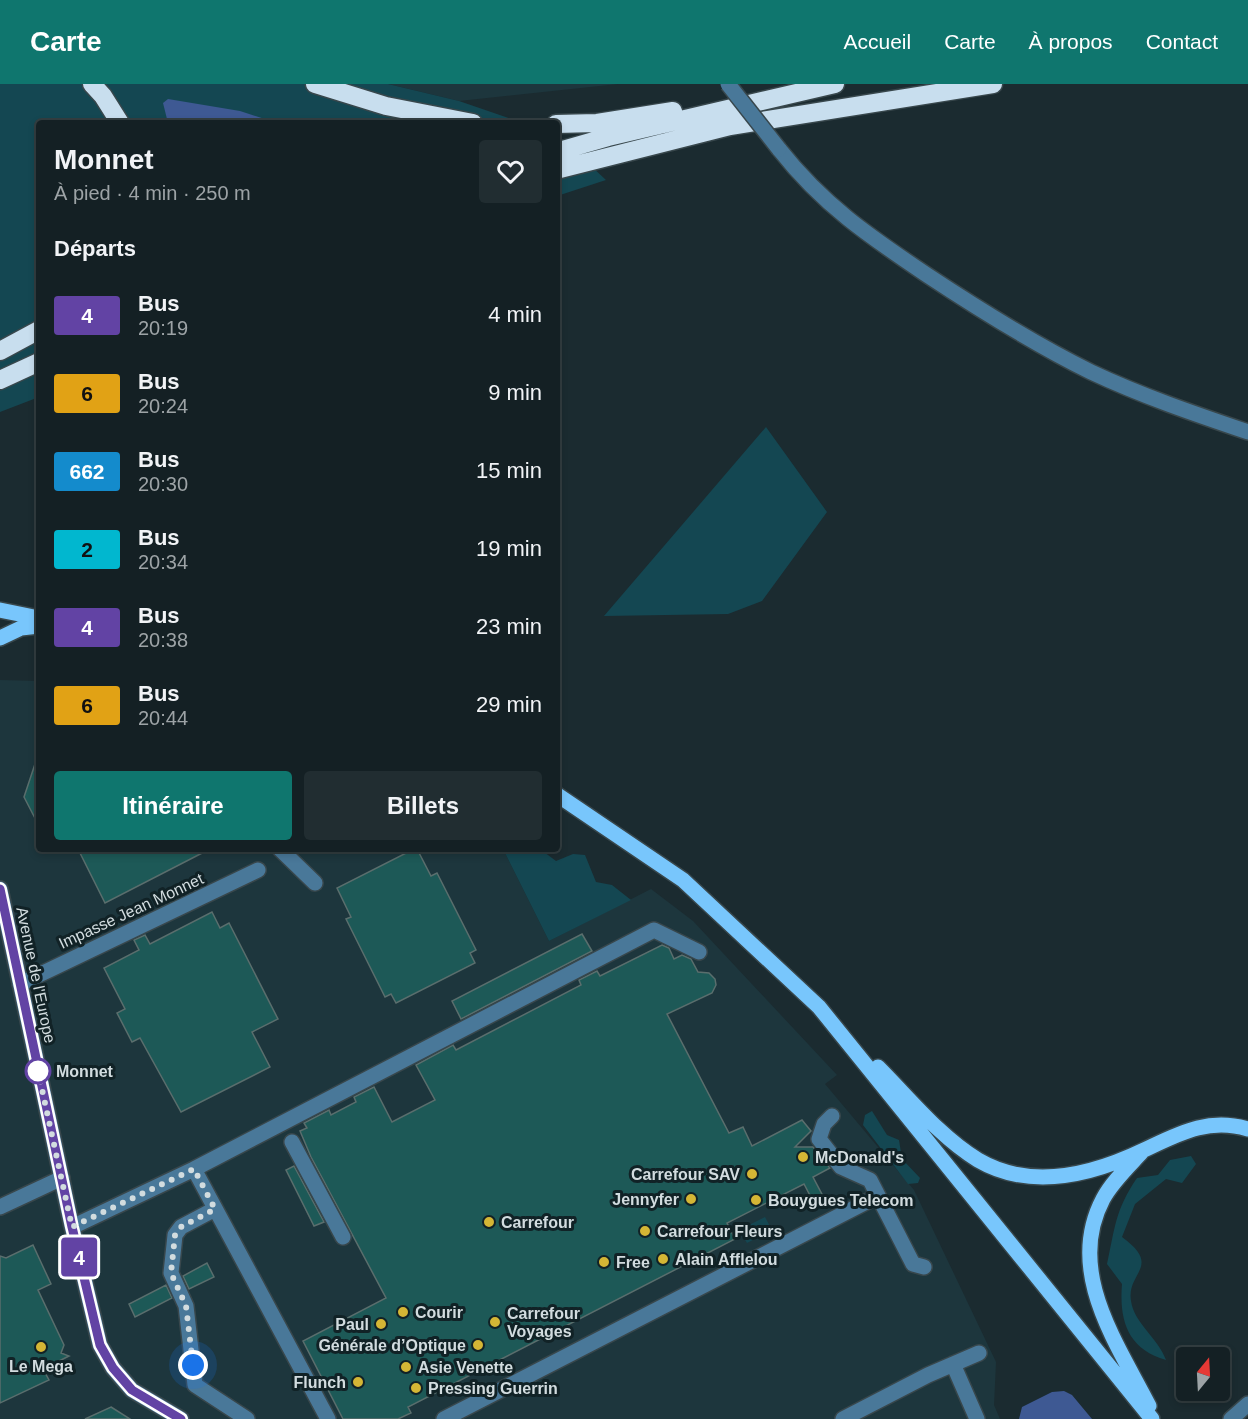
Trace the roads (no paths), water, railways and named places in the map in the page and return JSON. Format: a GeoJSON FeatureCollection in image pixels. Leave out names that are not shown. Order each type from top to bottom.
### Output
{"type":"FeatureCollection","features":[{"type":"Feature","properties":{"kind":"highway"},"geometry":{"type":"LineString","coordinates":[[92,84],[103,96],[118,120]]}},
{"type":"Feature","properties":{"kind":"highway"},"geometry":{"type":"LineString","coordinates":[[315,84],[397,108],[458,120]]}},
{"type":"Feature","properties":{"kind":"highway"},"geometry":{"type":"LineString","coordinates":[[560,124],[597,123],[825,84]]}},
{"type":"Feature","properties":{"kind":"highway"},"geometry":{"type":"LineString","coordinates":[[560,151],[608,137],[835,84]]}},
{"type":"Feature","properties":{"kind":"highway"},"geometry":{"type":"LineString","coordinates":[[560,169],[730,126],[993,84]]}},
{"type":"Feature","properties":{"kind":"highway"},"geometry":{"type":"LineString","coordinates":[[0,351],[36,332]]}},
{"type":"Feature","properties":{"kind":"highway"},"geometry":{"type":"LineString","coordinates":[[0,359],[36,344]]}},
{"type":"Feature","properties":{"kind":"highway"},"geometry":{"type":"LineString","coordinates":[[0,378],[36,363]]}},
{"type":"Feature","properties":{"kind":"main road"},"geometry":{"type":"LineString","coordinates":[[0,610],[36,617]]}},
{"type":"Feature","properties":{"kind":"main road"},"geometry":{"type":"LineString","coordinates":[[0,638],[21,628],[36,626]]}},
{"type":"Feature","properties":{"kind":"main road"},"geometry":{"type":"LineString","coordinates":[[560,797],[683,880],[819,1007],[951,1140],[979,1161],[1006,1171],[1040,1178],[1066,1177],[1143,1150],[1170,1136],[1196,1128],[1216,1126],[1248,1129]]}},
{"type":"Feature","properties":{"kind":"main road"},"geometry":{"type":"LineString","coordinates":[[819,1007],[1154,1419]]}},
{"type":"Feature","properties":{"kind":"main road"},"geometry":{"type":"LineString","coordinates":[[1143,1150],[1103,1198],[1089,1246],[1090,1267],[1102,1315],[1154,1419]]}},
{"type":"Feature","properties":{"kind":"street"},"geometry":{"type":"LineString","coordinates":[[728,84],[805,183],[826,203],[888,249],[990,316],[1102,377],[1143,395],[1248,432]]}},
{"type":"Feature","properties":{"kind":"street"},"geometry":{"type":"LineString","coordinates":[[283,852],[315,883]]}},
{"type":"Feature","properties":{"kind":"street","name":"Impasse Jean Monnet"},"geometry":{"type":"LineString","coordinates":[[20,984],[258,870]]}},
{"type":"Feature","properties":{"kind":"street","name":"Avenue de l'Europe"},"geometry":{"type":"LineString","coordinates":[[0,889],[72,1227],[100,1345],[113,1368],[132,1390],[181,1419]]}},
{"type":"Feature","properties":{"kind":"street"},"geometry":{"type":"LineString","coordinates":[[72,1227],[194,1169],[654,930],[699,952]]}},
{"type":"Feature","properties":{"kind":"street"},"geometry":{"type":"LineString","coordinates":[[832,1116],[824,1124],[819,1138],[841,1167],[870,1180],[913,1264],[924,1267]]}},
{"type":"Feature","properties":{"kind":"street"},"geometry":{"type":"LineString","coordinates":[[292,1142],[343,1237]]}},
{"type":"Feature","properties":{"kind":"street"},"geometry":{"type":"LineString","coordinates":[[194,1169],[328,1419]]}},
{"type":"Feature","properties":{"kind":"street"},"geometry":{"type":"LineString","coordinates":[[0,1207],[62,1178]]}},
{"type":"Feature","properties":{"kind":"street"},"geometry":{"type":"LineString","coordinates":[[444,1419],[870,1200]]}},
{"type":"Feature","properties":{"kind":"street"},"geometry":{"type":"LineString","coordinates":[[215,1209],[181,1227],[175,1235],[171,1273],[186,1306],[195,1385],[247,1419]]}},
{"type":"Feature","properties":{"kind":"street"},"geometry":{"type":"LineString","coordinates":[[843,1419],[979,1353]]}},
{"type":"Feature","properties":{"kind":"street"},"geometry":{"type":"LineString","coordinates":[[953,1364],[977,1419]]}},
{"type":"Feature","properties":{"kind":"street"},"geometry":{"type":"LineString","coordinates":[[1231,1419],[1248,1404]]}},
{"type":"Feature","properties":{"kind":"water"},"geometry":{"type":"Polygon","coordinates":[[[168,99],[240,111],[268,120],[167,120],[163,103],[168,99]]]}},
{"type":"Feature","properties":{"kind":"water"},"geometry":{"type":"Polygon","coordinates":[[[1064,1391],[1072,1395],[1092,1419],[1019,1419],[1022,1407],[1052,1392],[1064,1391]]]}},
{"type":"Feature","properties":{"kind":"place","name":"Monnet"},"geometry":{"type":"Point","coordinates":[38,1071]}},
{"type":"Feature","properties":{"kind":"place","name":"McDonald's"},"geometry":{"type":"Point","coordinates":[803,1157]}},
{"type":"Feature","properties":{"kind":"place","name":"Carrefour SAV"},"geometry":{"type":"Point","coordinates":[752,1174]}},
{"type":"Feature","properties":{"kind":"place","name":"Jennyfer"},"geometry":{"type":"Point","coordinates":[691,1199]}},
{"type":"Feature","properties":{"kind":"place","name":"Bouygues Telecom"},"geometry":{"type":"Point","coordinates":[756,1200]}},
{"type":"Feature","properties":{"kind":"place","name":"Carrefour"},"geometry":{"type":"Point","coordinates":[489,1222]}},
{"type":"Feature","properties":{"kind":"place","name":"Carrefour Fleurs"},"geometry":{"type":"Point","coordinates":[645,1231]}},
{"type":"Feature","properties":{"kind":"place","name":"Alain Afflelou"},"geometry":{"type":"Point","coordinates":[663,1259]}},
{"type":"Feature","properties":{"kind":"place","name":"Free"},"geometry":{"type":"Point","coordinates":[604,1262]}},
{"type":"Feature","properties":{"kind":"place","name":"Courir"},"geometry":{"type":"Point","coordinates":[403,1312]}},
{"type":"Feature","properties":{"kind":"place","name":"Carrefour Voyages"},"geometry":{"type":"Point","coordinates":[495,1322]}},
{"type":"Feature","properties":{"kind":"place","name":"Paul"},"geometry":{"type":"Point","coordinates":[381,1324]}},
{"type":"Feature","properties":{"kind":"place","name":"Générale d’Optique"},"geometry":{"type":"Point","coordinates":[478,1345]}},
{"type":"Feature","properties":{"kind":"place","name":"Le Mega"},"geometry":{"type":"Point","coordinates":[41,1347]}},
{"type":"Feature","properties":{"kind":"place","name":"Asie Venette"},"geometry":{"type":"Point","coordinates":[406,1367]}},
{"type":"Feature","properties":{"kind":"place","name":"Flunch"},"geometry":{"type":"Point","coordinates":[358,1382]}},
{"type":"Feature","properties":{"kind":"place","name":"Pressing Guerrin"},"geometry":{"type":"Point","coordinates":[416,1388]}}]}
